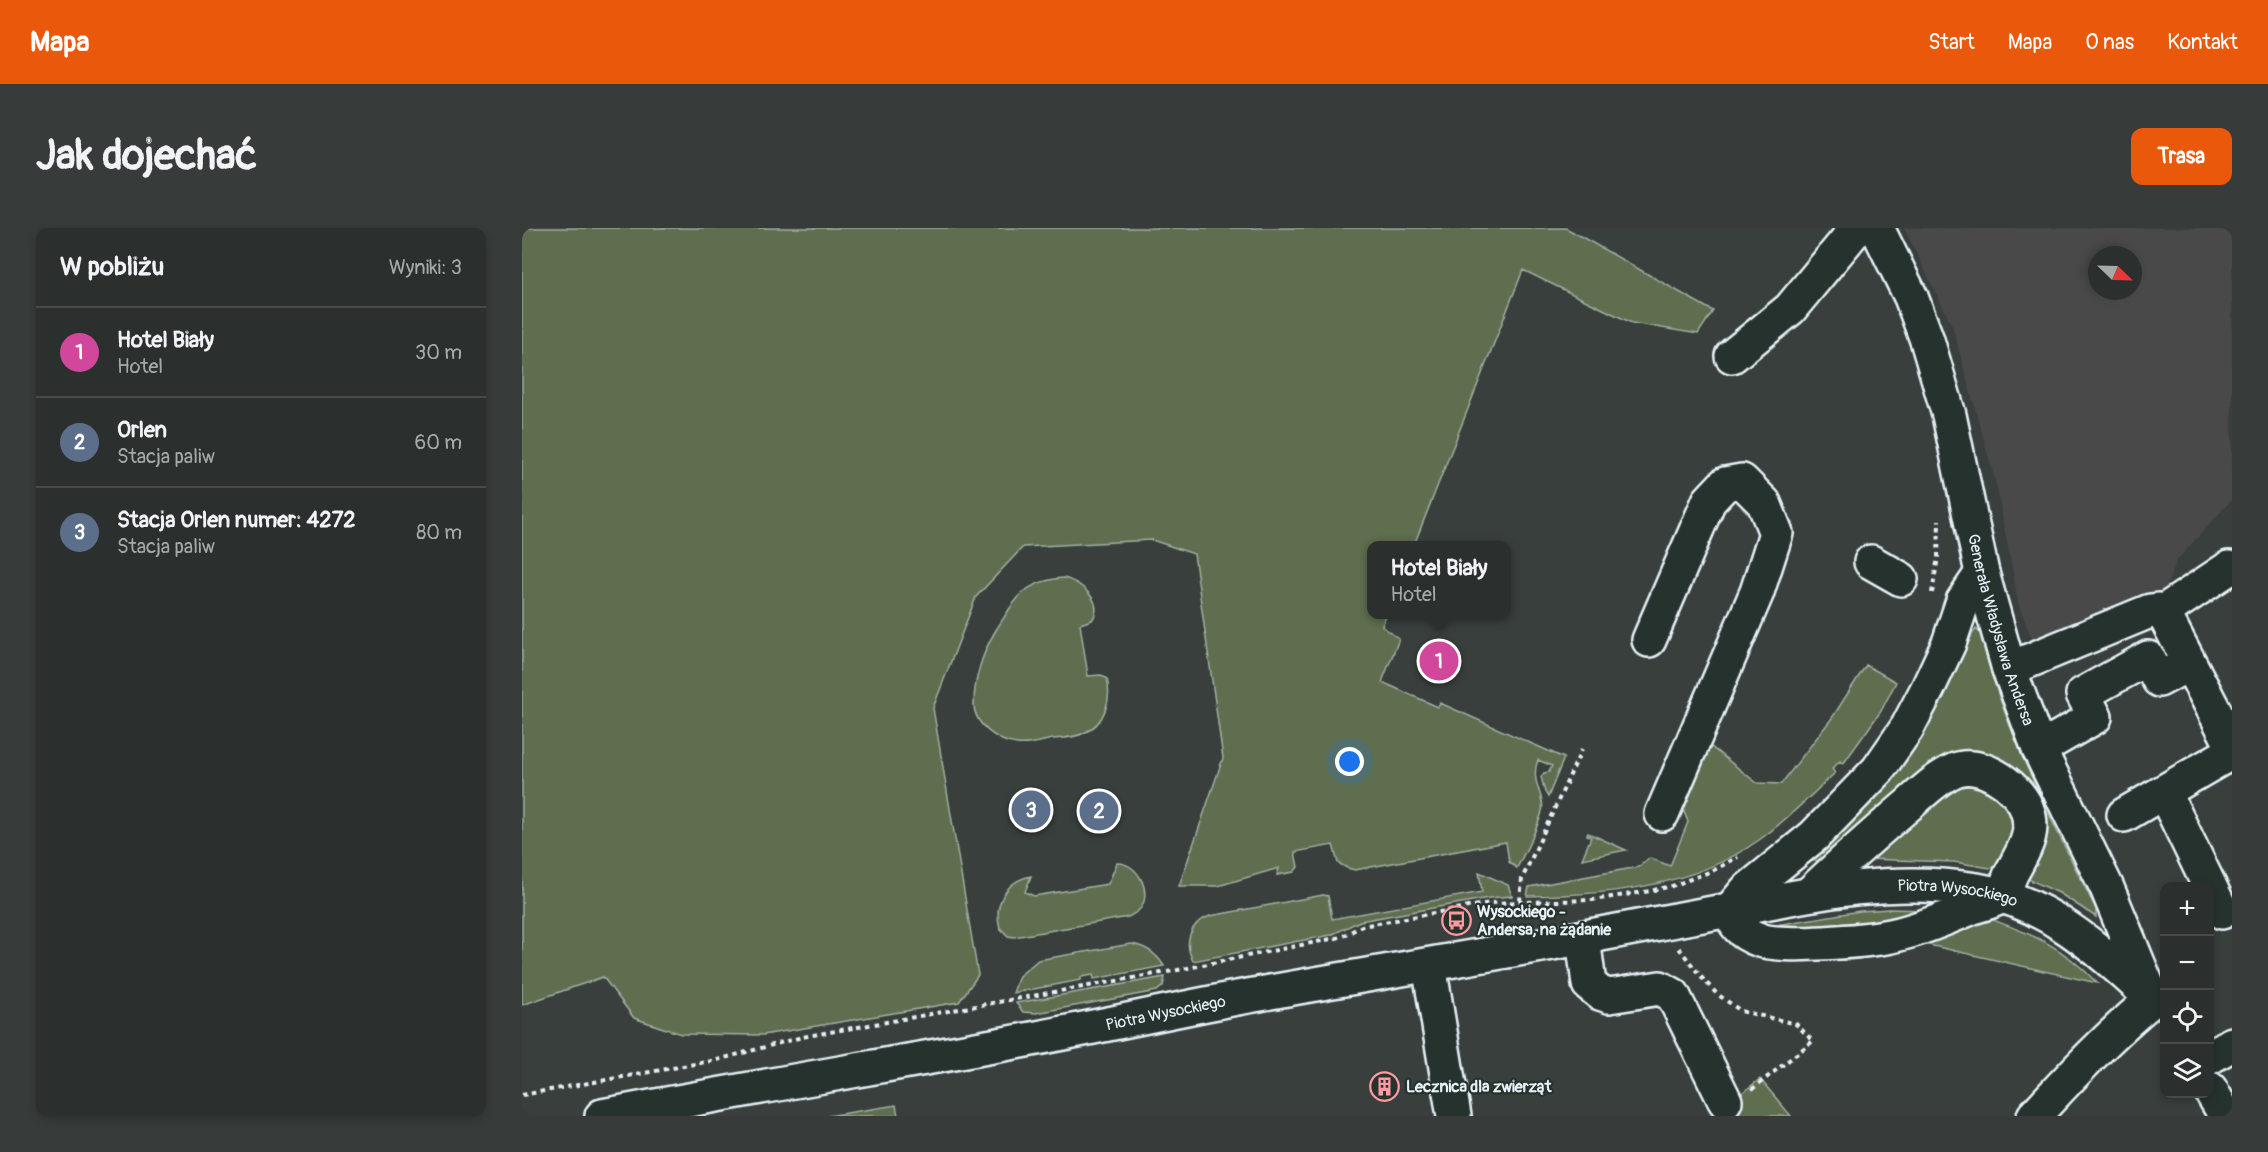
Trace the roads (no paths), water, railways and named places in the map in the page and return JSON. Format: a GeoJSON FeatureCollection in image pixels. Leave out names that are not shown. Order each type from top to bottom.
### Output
{"type":"FeatureCollection","features":[{"type":"Feature","properties":{"kind":"street"},"geometry":{"type":"LineString","coordinates":[[1732,356],[1790,309],[1857,228]]}},
{"type":"Feature","properties":{"kind":"street","name":"Generała Władysława Andersa"},"geometry":{"type":"LineString","coordinates":[[1877,228],[1911,297],[1927,340],[1949,415],[1982,573],[2009,669],[2039,749],[2107,888],[2159,1008]]}},
{"type":"Feature","properties":{"kind":"street"},"geometry":{"type":"LineString","coordinates":[[1649,640],[1709,501],[1725,484],[1742,481],[1764,503],[1776,533],[1757,592],[1662,814]]}},
{"type":"Feature","properties":{"kind":"street"},"geometry":{"type":"LineString","coordinates":[[1871,561],[1901,579]]}},
{"type":"Feature","properties":{"kind":"street"},"geometry":{"type":"LineString","coordinates":[[2163,612],[2229,568]]}},
{"type":"Feature","properties":{"kind":"street"},"geometry":{"type":"LineString","coordinates":[[1809,894],[1871,836],[1939,779],[1957,769],[1974,768],[1992,774],[2006,783],[2018,795],[2029,817],[2031,830],[2027,846],[2001,895],[1947,918],[1891,936],[1832,942],[1761,941],[1738,928],[1732,919],[1731,909],[1746,891],[1814,836],[1878,770],[1907,728],[1948,643],[1963,601],[1982,573]]}},
{"type":"Feature","properties":{"kind":"street"},"geometry":{"type":"LineString","coordinates":[[2009,669],[2150,611],[2158,610],[2163,612],[2232,745]]}},
{"type":"Feature","properties":{"kind":"street"},"geometry":{"type":"LineString","coordinates":[[2039,749],[2095,717],[2083,694],[2148,658],[2158,680],[2189,664]]}},
{"type":"Feature","properties":{"kind":"street"},"geometry":{"type":"LineString","coordinates":[[2124,815],[2232,752]]}},
{"type":"Feature","properties":{"kind":"street"},"geometry":{"type":"LineString","coordinates":[[2164,792],[2221,912]]}},
{"type":"Feature","properties":{"kind":"street","name":"Piotra Wysockiego"},"geometry":{"type":"LineString","coordinates":[[602,1116],[1019,1041],[1236,998],[1582,938],[1809,894],[1870,885],[1924,885],[1977,890],[2001,895],[2051,917],[2107,958],[2159,1008]]}},
{"type":"Feature","properties":{"kind":"street"},"geometry":{"type":"LineString","coordinates":[[2107,888],[2111,930],[2107,958]]}},
{"type":"Feature","properties":{"kind":"street"},"geometry":{"type":"LineString","coordinates":[[1582,938],[1589,984],[1599,993],[1609,996],[1660,988],[1673,995],[1734,1098]]}},
{"type":"Feature","properties":{"kind":"street"},"geometry":{"type":"LineString","coordinates":[[1429,965],[1454,1116]]}},
{"type":"Feature","properties":{"kind":"street"},"geometry":{"type":"LineString","coordinates":[[2034,1116],[2124,1023],[2159,1008]]}},
{"type":"Feature","properties":{"kind":"street"},"geometry":{"type":"LineString","coordinates":[[2214,1055],[2232,1044]]}},
{"type":"Feature","properties":{"kind":"street"},"geometry":{"type":"LineString","coordinates":[[2214,1096],[2226,1116]]}},
{"type":"Feature","properties":{"kind":"place","name":"Hotel Biały"},"geometry":{"type":"Point","coordinates":[1439,661]}},
{"type":"Feature","properties":{"kind":"place","name":"Stacja Orlen numer: 4272"},"geometry":{"type":"Point","coordinates":[1031,810]}},
{"type":"Feature","properties":{"kind":"place","name":"Orlen"},"geometry":{"type":"Point","coordinates":[1099,811]}},
{"type":"Feature","properties":{"kind":"place","name":"Wysockiego - Andersa, na żądanie"},"geometry":{"type":"Point","coordinates":[1456,920]}},
{"type":"Feature","properties":{"kind":"place","name":"Lecznica dla zwierząt"},"geometry":{"type":"Point","coordinates":[1385,1086]}}]}
